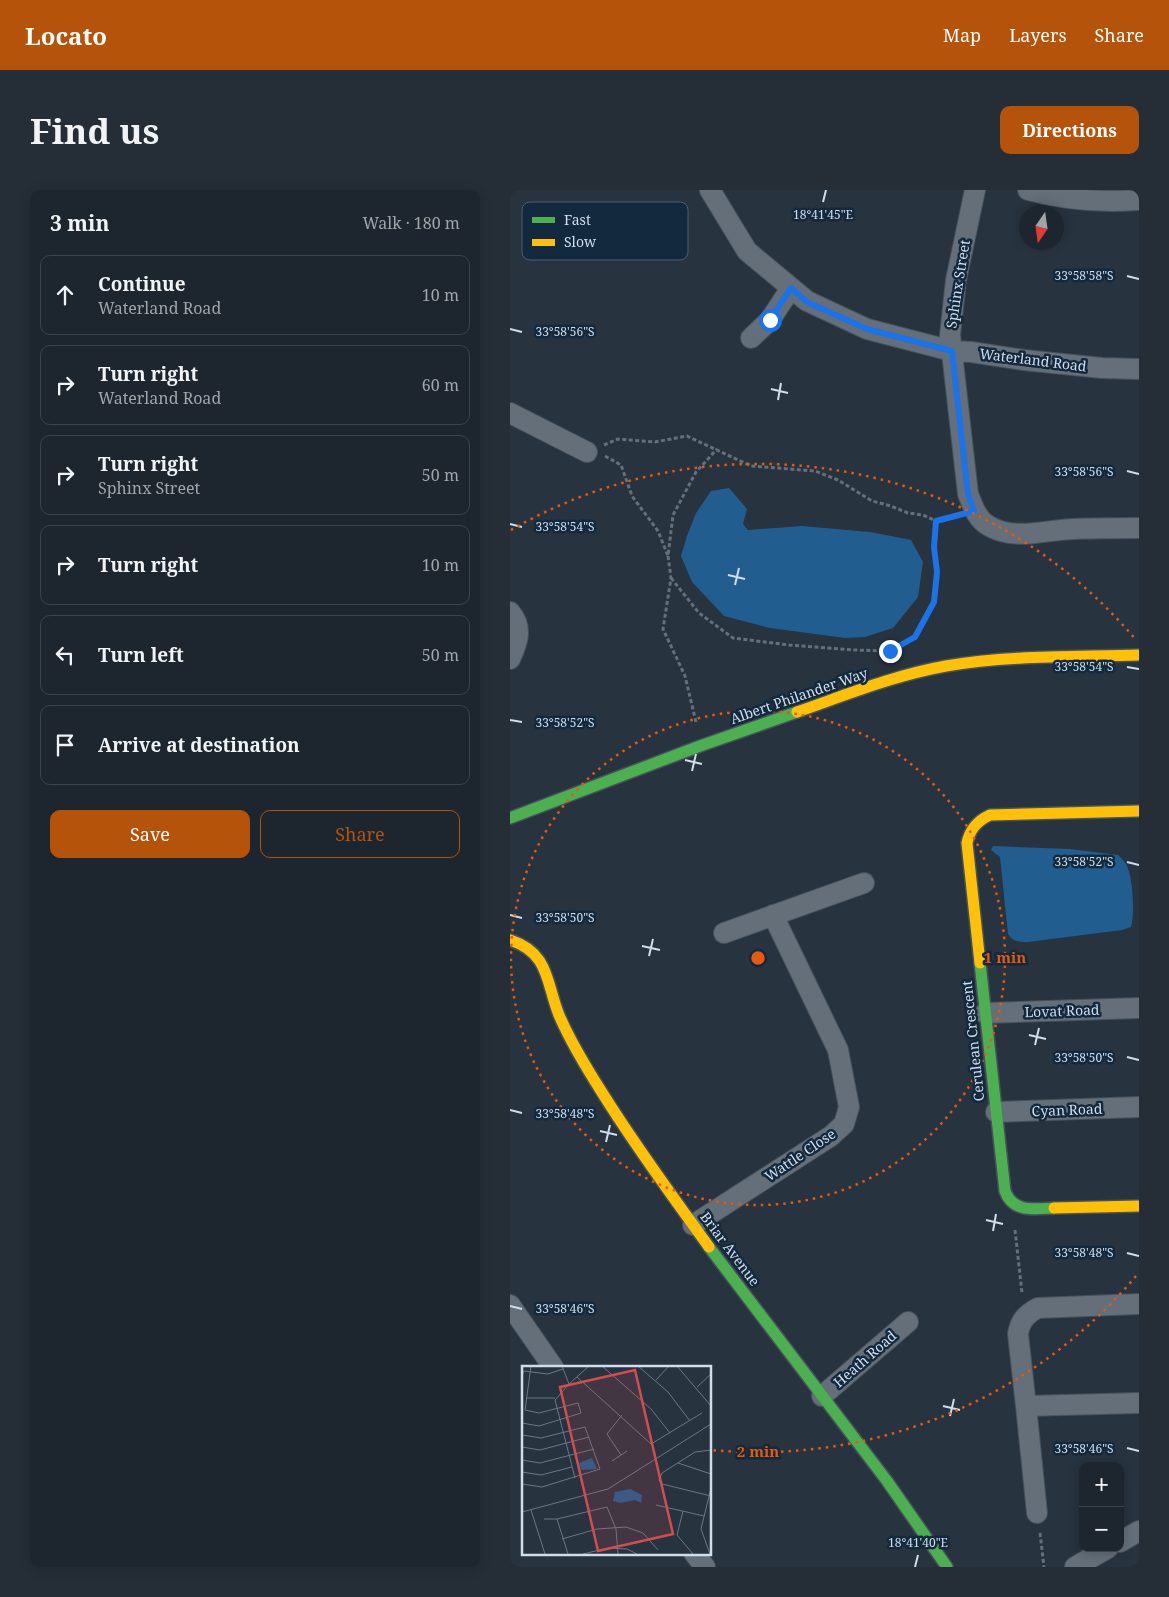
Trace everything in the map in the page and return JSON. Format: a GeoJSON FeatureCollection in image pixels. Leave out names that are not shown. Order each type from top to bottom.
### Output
{"type":"FeatureCollection","features":[{"type":"Feature","properties":{"kind":"street","name":"Waterland Road"},"geometry":{"type":"LineString","coordinates":[[710,190],[747,251],[807,302],[867,329],[952,351],[1082,366],[1139,369]]}},
{"type":"Feature","properties":{"kind":"street","name":"Sphinx Street"},"geometry":{"type":"LineString","coordinates":[[975,190],[956,280],[950,335],[968,494],[974,511],[986,526],[1012,534],[1071,529],[1139,528]]}},
{"type":"Feature","properties":{"kind":"street"},"geometry":{"type":"LineString","coordinates":[[1028,190],[1054,197],[1086,201],[1116,202],[1139,200]]}},
{"type":"Feature","properties":{"kind":"street"},"geometry":{"type":"LineString","coordinates":[[750,338],[770,320],[791,288]]}},
{"type":"Feature","properties":{"kind":"street"},"geometry":{"type":"LineString","coordinates":[[510,413],[587,452]]}},
{"type":"Feature","properties":{"kind":"street"},"geometry":{"type":"LineString","coordinates":[[510,612],[515,618],[518,631],[517,644],[510,659]]}},
{"type":"Feature","properties":{"kind":"street","name":"Albert Philander Way"},"geometry":{"type":"LineString","coordinates":[[510,818],[700,746],[896,678],[945,666],[996,660],[1139,655]]}},
{"type":"Feature","properties":{"kind":"street","name":"Cerulean Crescent"},"geometry":{"type":"LineString","coordinates":[[1012,1204],[1004,1187],[968,843],[970,830],[981,818],[990,815],[1139,811]]}},
{"type":"Feature","properties":{"kind":"street"},"geometry":{"type":"LineString","coordinates":[[724,933],[864,883]]}},
{"type":"Feature","properties":{"kind":"street","name":"Wattle Close"},"geometry":{"type":"LineString","coordinates":[[693,1225],[831,1136],[844,1124],[849,1107],[838,1050],[773,915]]}},
{"type":"Feature","properties":{"kind":"street","name":"Briar Avenue"},"geometry":{"type":"LineString","coordinates":[[510,940],[520,943],[536,955],[545,971],[559,1014],[583,1062],[630,1138],[693,1225],[887,1481],[947,1567]]}},
{"type":"Feature","properties":{"kind":"street","name":"Lovat Road"},"geometry":{"type":"LineString","coordinates":[[986,1013],[1139,1008]]}},
{"type":"Feature","properties":{"kind":"street","name":"Cyan Road"},"geometry":{"type":"LineString","coordinates":[[996,1112],[1139,1107]]}},
{"type":"Feature","properties":{"kind":"street"},"geometry":{"type":"LineString","coordinates":[[1012,1204],[1028,1209],[1139,1206]]}},
{"type":"Feature","properties":{"kind":"street"},"geometry":{"type":"LineString","coordinates":[[510,1304],[552,1366]]}},
{"type":"Feature","properties":{"kind":"street"},"geometry":{"type":"LineString","coordinates":[[1037,1513],[1018,1334],[1019,1328],[1025,1316],[1038,1308],[1139,1304]]}},
{"type":"Feature","properties":{"kind":"street","name":"Heath Road"},"geometry":{"type":"LineString","coordinates":[[822,1396],[908,1322]]}},
{"type":"Feature","properties":{"kind":"street"},"geometry":{"type":"LineString","coordinates":[[1026,1406],[1139,1403]]}},
{"type":"Feature","properties":{"kind":"street"},"geometry":{"type":"LineString","coordinates":[[1124,1540],[1139,1531]]}},
{"type":"Feature","properties":{"kind":"street"},"geometry":{"type":"LineString","coordinates":[[1075,1567],[1101,1552]]}},
{"type":"Feature","properties":{"kind":"street"},"geometry":{"type":"LineString","coordinates":[[695,1554],[705,1567]]}},
{"type":"Feature","properties":{"kind":"path"},"geometry":{"type":"LineString","coordinates":[[587,452],[618,439],[655,442],[687,436],[751,466],[815,471],[838,480],[872,501],[908,513],[923,515],[936,521],[974,511]]}},
{"type":"Feature","properties":{"kind":"path"},"geometry":{"type":"LineString","coordinates":[[668,556],[673,515],[696,472],[717,449]]}},
{"type":"Feature","properties":{"kind":"path"},"geometry":{"type":"LineString","coordinates":[[587,452],[608,457],[621,465],[632,496],[658,531],[668,556],[671,578],[663,629],[685,676],[698,730]]}},
{"type":"Feature","properties":{"kind":"path"},"geometry":{"type":"LineString","coordinates":[[671,578],[700,613],[733,638],[807,647],[890,651],[915,637],[934,602],[937,572],[934,547],[936,521]]}},
{"type":"Feature","properties":{"kind":"path"},"geometry":{"type":"LineString","coordinates":[[890,651],[891,657]]}},
{"type":"Feature","properties":{"kind":"path"},"geometry":{"type":"LineString","coordinates":[[1012,1204],[1025,1316]]}},
{"type":"Feature","properties":{"kind":"path"},"geometry":{"type":"LineString","coordinates":[[1037,1513],[1044,1567]]}},
{"type":"Feature","properties":{"kind":"water"},"geometry":{"type":"Polygon","coordinates":[[[729,488],[747,509],[743,524],[748,530],[802,526],[870,532],[911,540],[923,562],[918,597],[893,628],[865,637],[845,638],[770,628],[724,616],[692,582],[681,556],[696,513],[711,491],[729,488]]]}},
{"type":"Feature","properties":{"kind":"water"},"geometry":{"type":"Polygon","coordinates":[[[993,846],[1070,849],[1118,855],[1126,864],[1132,886],[1131,927],[1122,930],[1028,942],[1014,940],[1008,934],[1000,857],[991,850],[993,846]]]}},
{"type":"Feature","properties":{"kind":"traffic: fast"},"geometry":{"type":"LineString","coordinates":[[510,818],[700,746],[797,712]]}},
{"type":"Feature","properties":{"kind":"traffic: fast"},"geometry":{"type":"LineString","coordinates":[[980,963],[1005,1191],[1013,1203],[1019,1206],[1032,1209],[1054,1208]]}},
{"type":"Feature","properties":{"kind":"traffic: fast"},"geometry":{"type":"LineString","coordinates":[[709,1247],[887,1481],[947,1567]]}},
{"type":"Feature","properties":{"kind":"traffic: slow"},"geometry":{"type":"LineString","coordinates":[[797,712],[889,680],[946,666],[1018,658],[1139,655]]}},
{"type":"Feature","properties":{"kind":"traffic: slow"},"geometry":{"type":"LineString","coordinates":[[980,963],[967,843],[972,830],[981,820],[990,815],[1139,811]]}},
{"type":"Feature","properties":{"kind":"traffic: slow"},"geometry":{"type":"LineString","coordinates":[[510,940],[523,946],[540,961],[545,970],[559,1015],[585,1065],[642,1153],[709,1247]]}},
{"type":"Feature","properties":{"kind":"traffic: slow"},"geometry":{"type":"LineString","coordinates":[[1054,1208],[1139,1206]]}},
{"type":"Feature","properties":{"kind":"route"},"geometry":{"type":"LineString","coordinates":[[770,320],[791,288],[807,302],[867,329],[952,351],[968,494],[974,511],[936,521],[934,547],[937,572],[934,602],[915,637],[890,651]]}}]}
